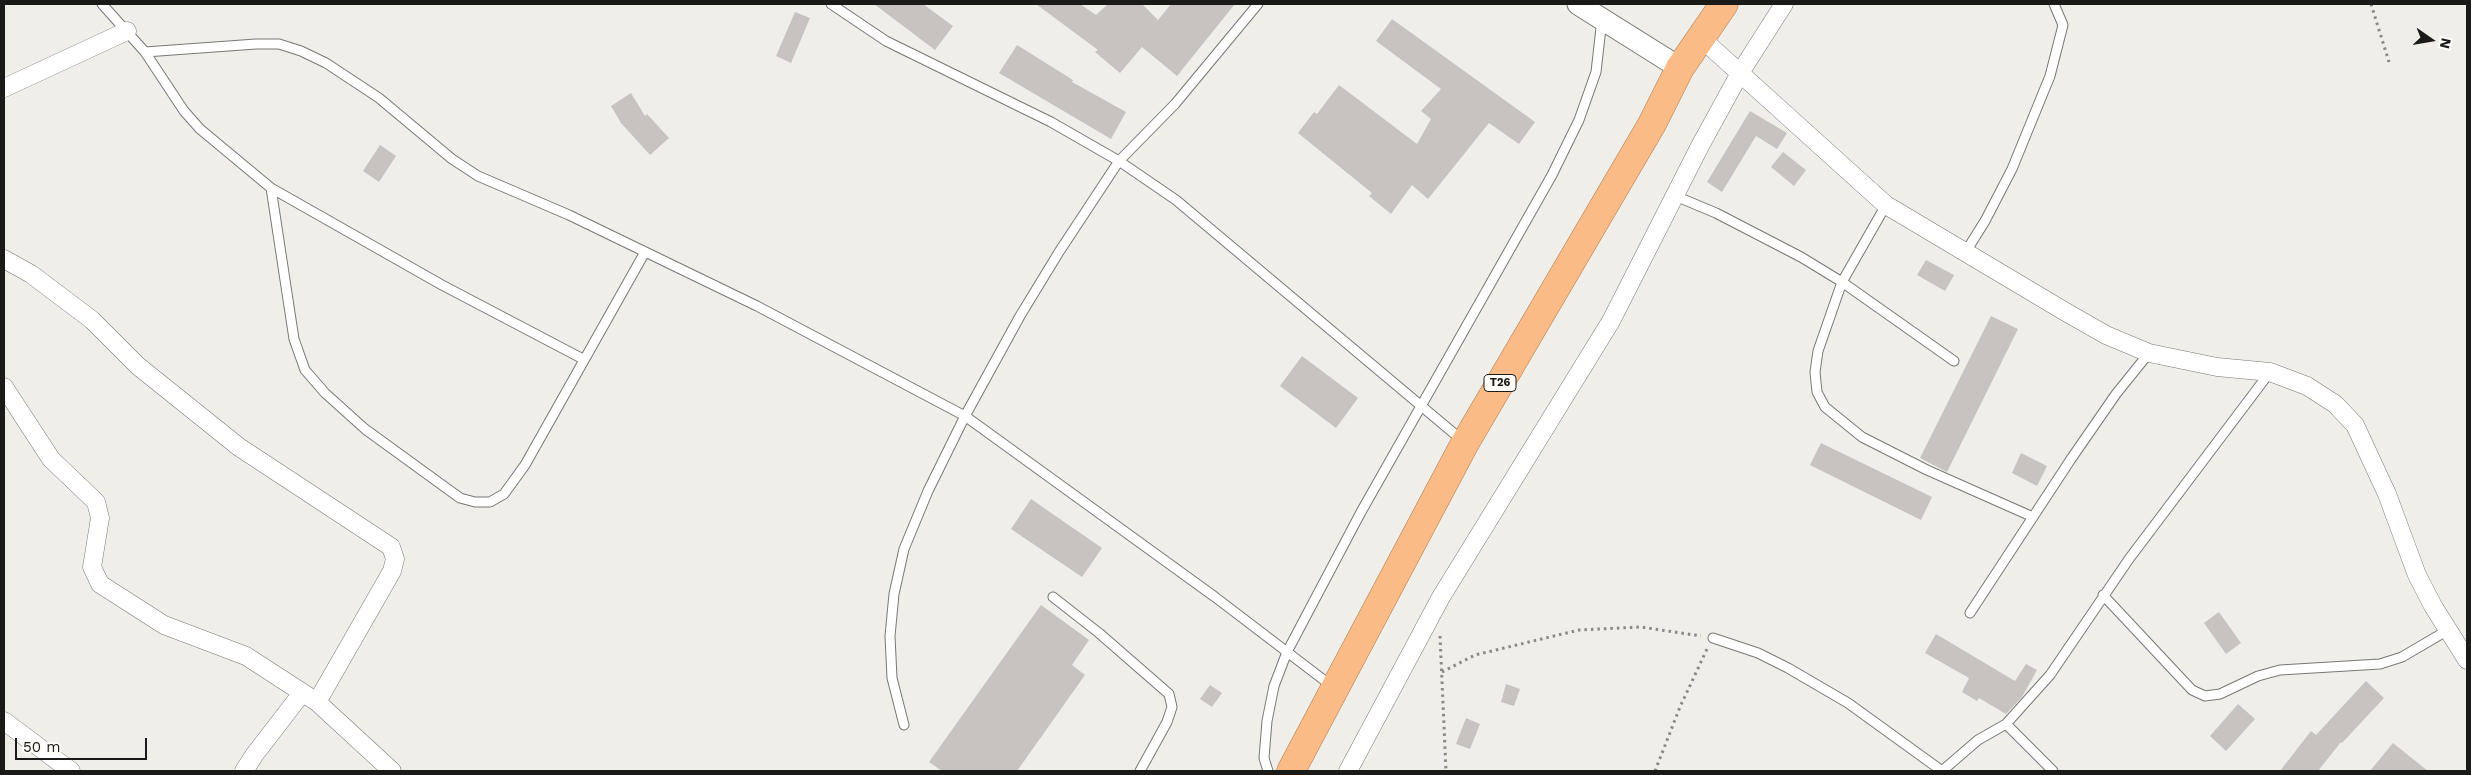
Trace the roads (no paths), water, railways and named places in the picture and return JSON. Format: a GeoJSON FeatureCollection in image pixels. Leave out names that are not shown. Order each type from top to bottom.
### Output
{"type":"FeatureCollection","features":[{"type":"Feature","properties":{"kind":"highway","name":"T26"},"geometry":{"type":"LineString","coordinates":[[1291,771],[1465,443],[1652,124],[1680,68],[1724,4]]}},
{"type":"Feature","properties":{"kind":"street"},"geometry":{"type":"LineString","coordinates":[[1578,4],[1680,68]]}},
{"type":"Feature","properties":{"kind":"street"},"geometry":{"type":"LineString","coordinates":[[1348,771],[1441,598],[1610,322],[1645,255],[1673,195],[1740,73],[1784,4]]}},
{"type":"Feature","properties":{"kind":"street"},"geometry":{"type":"LineString","coordinates":[[4,88],[127,31]]}},
{"type":"Feature","properties":{"kind":"street"},"geometry":{"type":"LineString","coordinates":[[1701,38],[1886,205],[1965,254],[2106,335],[2149,353],[2217,367],[2270,372],[2307,386],[2335,404],[2355,425],[2387,494],[2417,575],[2467,660]]}},
{"type":"Feature","properties":{"kind":"street"},"geometry":{"type":"LineString","coordinates":[[4,259],[31,274],[92,320],[138,366],[240,447],[392,547],[395,559],[392,571],[310,698],[255,754],[244,771]]}},
{"type":"Feature","properties":{"kind":"street"},"geometry":{"type":"LineString","coordinates":[[4,388],[51,459],[96,502],[100,518],[92,567],[100,584],[164,625],[246,656],[310,698],[392,771]]}},
{"type":"Feature","properties":{"kind":"street"},"geometry":{"type":"LineString","coordinates":[[4,721],[70,771]]}},
{"type":"Feature","properties":{"kind":"lane"},"geometry":{"type":"LineString","coordinates":[[102,4],[146,52],[184,111],[200,129],[271,188],[442,284],[583,359]]}},
{"type":"Feature","properties":{"kind":"lane"},"geometry":{"type":"LineString","coordinates":[[831,4],[886,41],[1051,122],[1119,161],[1176,200],[1234,246],[1465,443]]}},
{"type":"Feature","properties":{"kind":"lane"},"geometry":{"type":"LineString","coordinates":[[904,725],[892,678],[890,636],[894,594],[904,548],[928,491],[965,416],[1050,268],[1119,161],[1176,104],[1258,4]]}},
{"type":"Feature","properties":{"kind":"lane"},"geometry":{"type":"LineString","coordinates":[[1965,254],[1985,221],[2012,169],[2050,76],[2061,39],[2063,25],[2054,4]]}},
{"type":"Feature","properties":{"kind":"lane"},"geometry":{"type":"LineString","coordinates":[[1268,771],[1264,758],[1267,721],[1274,686],[1287,652],[1361,512],[1552,175],[1579,120],[1596,72],[1602,19]]}},
{"type":"Feature","properties":{"kind":"lane"},"geometry":{"type":"LineString","coordinates":[[146,52],[279,44],[301,51],[326,63],[379,98],[452,159],[478,176],[569,215],[758,306],[965,416],[1335,688]]}},
{"type":"Feature","properties":{"kind":"lane"},"geometry":{"type":"LineString","coordinates":[[271,188],[294,339],[304,370],[325,394],[365,429],[460,498],[490,502],[504,494],[525,465],[645,252]]}},
{"type":"Feature","properties":{"kind":"lane"},"geometry":{"type":"LineString","coordinates":[[1673,195],[1758,234],[1842,282],[1954,361]]}},
{"type":"Feature","properties":{"kind":"lane"},"geometry":{"type":"LineString","coordinates":[[1886,205],[1842,282],[1818,352],[1815,372],[1817,392],[1825,407],[1862,437],[1894,455],[2033,517]]}},
{"type":"Feature","properties":{"kind":"lane"},"geometry":{"type":"LineString","coordinates":[[1970,613],[2116,394],[2149,353]]}},
{"type":"Feature","properties":{"kind":"lane"},"geometry":{"type":"LineString","coordinates":[[1712,638],[1758,653],[1788,668],[1848,703],[1942,771],[1978,740],[2006,724],[2050,675],[2103,595],[2270,372]]}},
{"type":"Feature","properties":{"kind":"lane"},"geometry":{"type":"LineString","coordinates":[[2103,595],[2192,690],[2205,696],[2220,694],[2258,676],[2280,670],[2380,664],[2402,657],[2448,630]]}},
{"type":"Feature","properties":{"kind":"lane"},"geometry":{"type":"LineString","coordinates":[[1053,597],[1114,645],[1168,694],[1172,707],[1167,722],[1140,771]]}},
{"type":"Feature","properties":{"kind":"lane"},"geometry":{"type":"LineString","coordinates":[[2006,724],[2053,771]]}}]}
